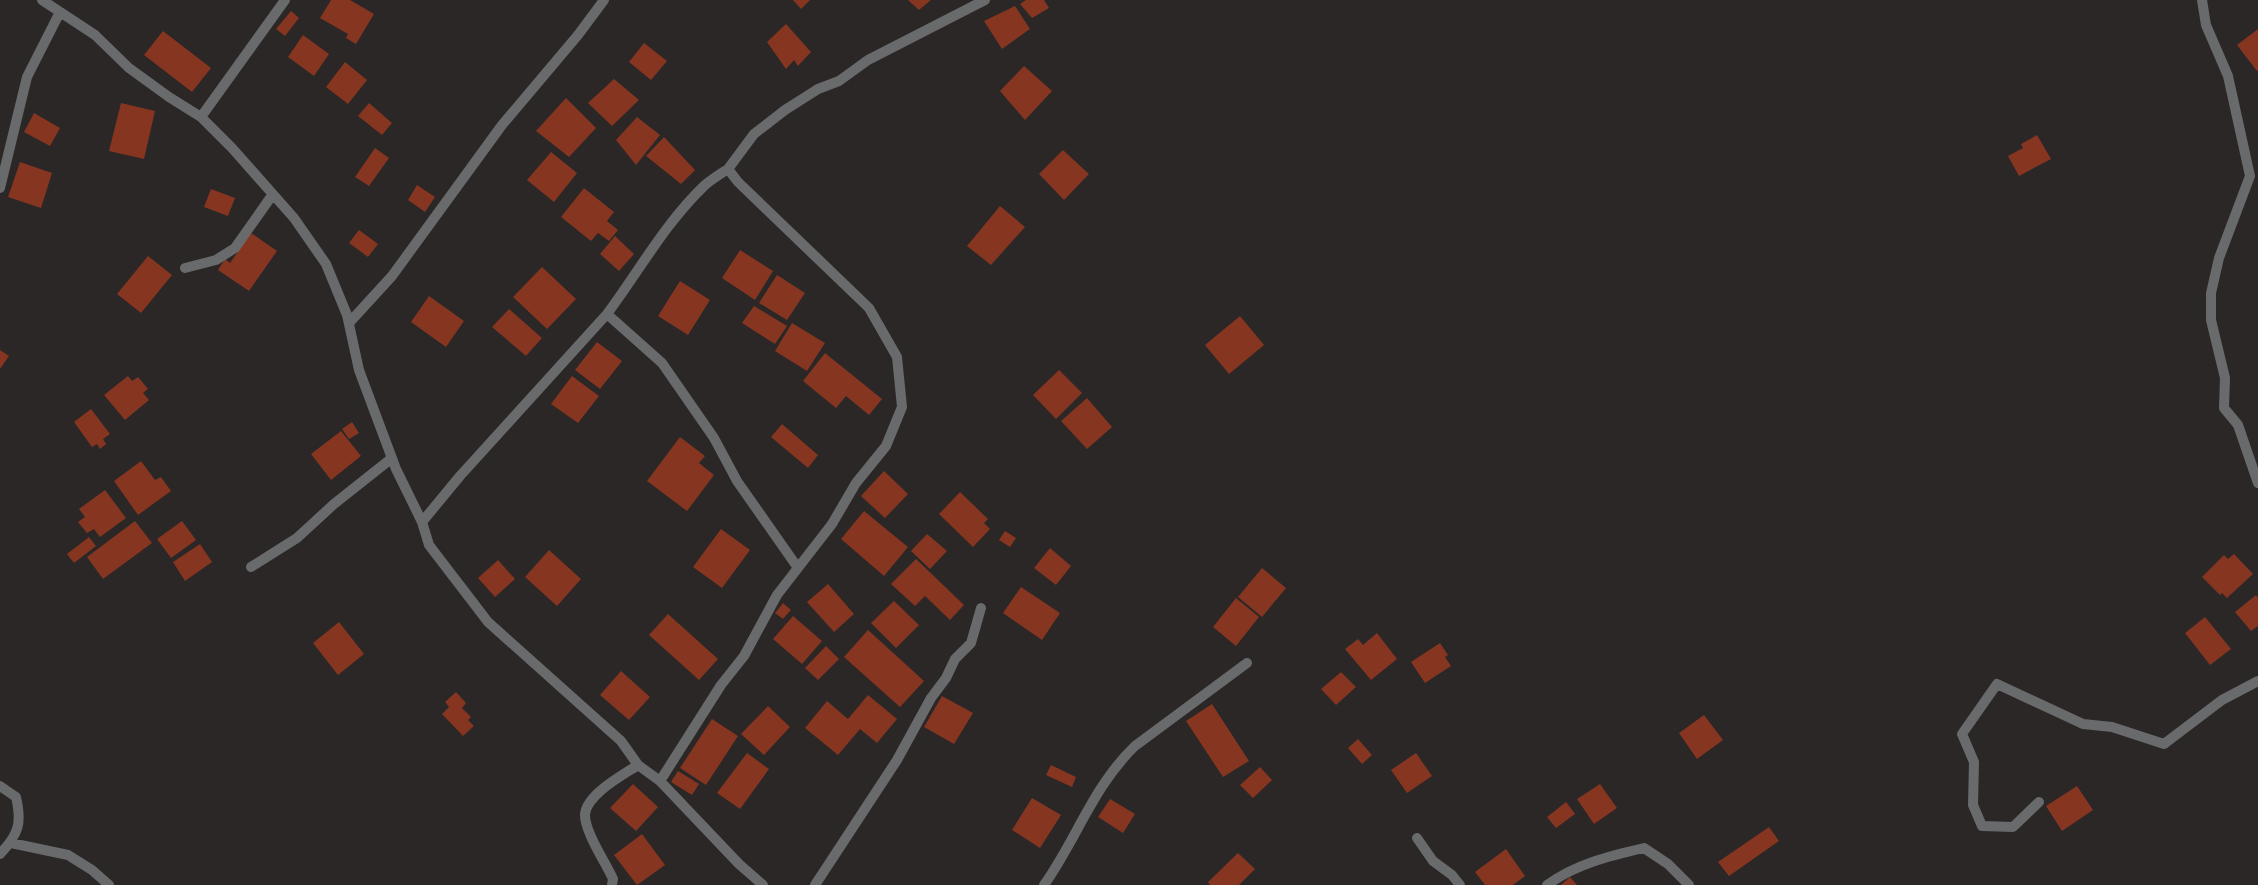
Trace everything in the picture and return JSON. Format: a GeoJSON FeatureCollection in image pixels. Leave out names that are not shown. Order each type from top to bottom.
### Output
{"type":"FeatureCollection","features":[{"type":"Feature","properties":{"kind":"street"},"geometry":{"type":"LineString","coordinates":[[42,0],[95,35],[129,68],[169,97],[201,117],[294,218],[326,264],[347,315],[359,370],[392,458],[422,522],[429,545],[488,622],[621,741],[638,765],[660,781],[739,864],[763,885]]}},
{"type":"Feature","properties":{"kind":"street"},"geometry":{"type":"LineString","coordinates":[[201,117],[285,0]]}},
{"type":"Feature","properties":{"kind":"street"},"geometry":{"type":"LineString","coordinates":[[349,323],[392,276],[502,125],[578,35],[604,0]]}},
{"type":"Feature","properties":{"kind":"street"},"geometry":{"type":"LineString","coordinates":[[422,522],[460,476],[607,314],[649,253],[682,212],[706,185],[728,169],[754,134],[785,110],[818,89],[839,81],[881,53],[986,0]]}},
{"type":"Feature","properties":{"kind":"street"},"geometry":{"type":"LineString","coordinates":[[2202,0],[2206,25],[2228,76],[2250,176],[2219,258],[2211,293],[2211,320],[2225,378],[2224,408],[2238,426],[2258,483]]}},
{"type":"Feature","properties":{"kind":"street"},"geometry":{"type":"LineString","coordinates":[[0,188],[27,77],[60,12]]}},
{"type":"Feature","properties":{"kind":"street"},"geometry":{"type":"LineString","coordinates":[[660,781],[721,685],[744,656],[777,595],[832,524],[856,483],[886,446],[902,407],[897,357],[869,308],[738,182],[728,169]]}},
{"type":"Feature","properties":{"kind":"street"},"geometry":{"type":"LineString","coordinates":[[185,268],[216,260],[235,248],[273,194]]}},
{"type":"Feature","properties":{"kind":"street"},"geometry":{"type":"LineString","coordinates":[[607,314],[662,364],[714,438],[737,481],[798,568]]}},
{"type":"Feature","properties":{"kind":"street"},"geometry":{"type":"LineString","coordinates":[[251,566],[297,538],[334,504],[392,458]]}},
{"type":"Feature","properties":{"kind":"street"},"geometry":{"type":"LineString","coordinates":[[815,885],[897,760],[931,698],[946,678],[955,659],[971,643],[981,608]]}},
{"type":"Feature","properties":{"kind":"street"},"geometry":{"type":"LineString","coordinates":[[1044,885],[1060,863],[1089,806],[1121,760],[1135,746],[1247,663]]}},
{"type":"Feature","properties":{"kind":"street"},"geometry":{"type":"LineString","coordinates":[[2039,802],[2013,827],[1982,826],[1973,806],[1974,762],[1962,734],[1997,684],[2083,724],[2112,727],[2164,744],[2222,700],[2258,681]]}},
{"type":"Feature","properties":{"kind":"street"},"geometry":{"type":"LineString","coordinates":[[612,885],[613,879],[589,829],[585,813],[595,796],[638,765]]}},
{"type":"Feature","properties":{"kind":"street"},"geometry":{"type":"LineString","coordinates":[[0,786],[16,797],[20,817],[11,843],[0,854]]}},
{"type":"Feature","properties":{"kind":"street"},"geometry":{"type":"LineString","coordinates":[[1417,838],[1433,861],[1452,875],[1460,885]]}},
{"type":"Feature","properties":{"kind":"street"},"geometry":{"type":"LineString","coordinates":[[11,843],[68,855],[92,870],[109,885]]}},
{"type":"Feature","properties":{"kind":"street"},"geometry":{"type":"LineString","coordinates":[[1547,885],[1573,868],[1607,856],[1644,848],[1668,864],[1689,885]]}},
{"type":"Feature","properties":{"kind":"building"},"geometry":{"type":"Polygon","coordinates":[[[331,0],[350,0],[374,14],[356,44],[346,38],[348,34],[320,18],[331,0]]]}},
{"type":"Feature","properties":{"kind":"building"},"geometry":{"type":"Polygon","coordinates":[[[793,0],[810,0],[801,9],[793,0]]]}},
{"type":"Feature","properties":{"kind":"building"},"geometry":{"type":"Polygon","coordinates":[[[908,0],[931,0],[919,10],[908,0]]]}},
{"type":"Feature","properties":{"kind":"building"},"geometry":{"type":"Polygon","coordinates":[[[1026,0],[1044,0],[1049,8],[1032,18],[1020,4],[1026,0]]]}},
{"type":"Feature","properties":{"kind":"building"},"geometry":{"type":"Polygon","coordinates":[[[1015,6],[1030,29],[1002,49],[984,21],[1015,6]]]}},
{"type":"Feature","properties":{"kind":"building"},"geometry":{"type":"Polygon","coordinates":[[[291,11],[299,18],[285,36],[276,29],[291,11]]]}},
{"type":"Feature","properties":{"kind":"building"},"geometry":{"type":"Polygon","coordinates":[[[786,24],[811,52],[798,66],[794,60],[786,69],[767,42],[786,24]]]}},
{"type":"Feature","properties":{"kind":"building"},"geometry":{"type":"Polygon","coordinates":[[[2258,29],[2258,70],[2257,71],[2237,45],[2258,29]]]}},
{"type":"Feature","properties":{"kind":"building"},"geometry":{"type":"Polygon","coordinates":[[[163,31],[211,68],[192,92],[144,55],[163,31]]]}},
{"type":"Feature","properties":{"kind":"building"},"geometry":{"type":"Polygon","coordinates":[[[303,35],[329,54],[314,76],[288,57],[303,35]]]}},
{"type":"Feature","properties":{"kind":"building"},"geometry":{"type":"Polygon","coordinates":[[[644,43],[667,61],[651,80],[629,62],[644,43]]]}},
{"type":"Feature","properties":{"kind":"building"},"geometry":{"type":"Polygon","coordinates":[[[345,62],[367,80],[348,104],[326,87],[345,62]]]}},
{"type":"Feature","properties":{"kind":"building"},"geometry":{"type":"Polygon","coordinates":[[[1024,66],[1052,91],[1025,120],[1000,91],[1024,66]]]}},
{"type":"Feature","properties":{"kind":"building"},"geometry":{"type":"Polygon","coordinates":[[[614,79],[639,100],[612,126],[588,103],[614,79]]]}},
{"type":"Feature","properties":{"kind":"building"},"geometry":{"type":"Polygon","coordinates":[[[566,98],[596,128],[569,157],[536,131],[566,98]]]}},
{"type":"Feature","properties":{"kind":"building"},"geometry":{"type":"Polygon","coordinates":[[[121,103],[155,111],[144,159],[109,151],[121,103]]]}},
{"type":"Feature","properties":{"kind":"building"},"geometry":{"type":"Polygon","coordinates":[[[369,103],[392,123],[382,135],[358,116],[369,103]]]}},
{"type":"Feature","properties":{"kind":"building"},"geometry":{"type":"Polygon","coordinates":[[[34,113],[60,128],[50,146],[24,132],[34,113]]]}},
{"type":"Feature","properties":{"kind":"building"},"geometry":{"type":"Polygon","coordinates":[[[637,117],[660,135],[636,165],[616,140],[637,117]]]}},
{"type":"Feature","properties":{"kind":"building"},"geometry":{"type":"Polygon","coordinates":[[[2037,135],[2051,159],[2019,176],[2008,156],[2023,148],[2021,144],[2037,135]]]}},
{"type":"Feature","properties":{"kind":"building"},"geometry":{"type":"Polygon","coordinates":[[[664,137],[695,170],[681,184],[646,156],[664,137]]]}},
{"type":"Feature","properties":{"kind":"building"},"geometry":{"type":"Polygon","coordinates":[[[375,148],[389,158],[369,186],[355,177],[375,148]]]}},
{"type":"Feature","properties":{"kind":"building"},"geometry":{"type":"Polygon","coordinates":[[[1063,150],[1089,174],[1064,200],[1039,174],[1063,150]]]}},
{"type":"Feature","properties":{"kind":"building"},"geometry":{"type":"Polygon","coordinates":[[[551,152],[577,173],[554,202],[527,180],[551,152]]]}},
{"type":"Feature","properties":{"kind":"building"},"geometry":{"type":"Polygon","coordinates":[[[20,162],[52,173],[41,208],[8,197],[20,162]]]}},
{"type":"Feature","properties":{"kind":"building"},"geometry":{"type":"Polygon","coordinates":[[[417,185],[435,197],[425,212],[408,200],[417,185]]]}},
{"type":"Feature","properties":{"kind":"building"},"geometry":{"type":"Polygon","coordinates":[[[584,188],[614,212],[607,221],[618,230],[609,241],[598,233],[591,241],[561,217],[584,188]]]}},
{"type":"Feature","properties":{"kind":"building"},"geometry":{"type":"Polygon","coordinates":[[[211,189],[235,198],[228,216],[204,207],[211,189]]]}},
{"type":"Feature","properties":{"kind":"building"},"geometry":{"type":"Polygon","coordinates":[[[1000,206],[1025,227],[991,265],[967,246],[1000,206]]]}},
{"type":"Feature","properties":{"kind":"building"},"geometry":{"type":"Polygon","coordinates":[[[359,230],[378,244],[368,257],[349,243],[359,230]]]}},
{"type":"Feature","properties":{"kind":"building"},"geometry":{"type":"Polygon","coordinates":[[[251,233],[277,251],[249,291],[218,270],[225,259],[230,263],[251,233]]]}},
{"type":"Feature","properties":{"kind":"building"},"geometry":{"type":"Polygon","coordinates":[[[615,236],[634,254],[619,271],[600,254],[615,236]]]}},
{"type":"Feature","properties":{"kind":"building"},"geometry":{"type":"Polygon","coordinates":[[[740,250],[773,271],[755,300],[722,278],[740,250]]]}},
{"type":"Feature","properties":{"kind":"building"},"geometry":{"type":"Polygon","coordinates":[[[148,256],[172,275],[141,313],[117,294],[148,256]]]}},
{"type":"Feature","properties":{"kind":"building"},"geometry":{"type":"Polygon","coordinates":[[[542,267],[576,299],[547,329],[513,297],[542,267]]]}},
{"type":"Feature","properties":{"kind":"building"},"geometry":{"type":"Polygon","coordinates":[[[777,275],[805,293],[787,320],[759,303],[777,275]]]}},
{"type":"Feature","properties":{"kind":"building"},"geometry":{"type":"Polygon","coordinates":[[[680,281],[710,300],[688,335],[658,316],[680,281]]]}},
{"type":"Feature","properties":{"kind":"building"},"geometry":{"type":"Polygon","coordinates":[[[429,296],[464,321],[446,347],[411,322],[429,296]]]}},
{"type":"Feature","properties":{"kind":"building"},"geometry":{"type":"Polygon","coordinates":[[[754,306],[787,326],[775,344],[742,323],[754,306]]]}},
{"type":"Feature","properties":{"kind":"building"},"geometry":{"type":"Polygon","coordinates":[[[509,309],[542,338],[526,356],[492,327],[509,309]]]}},
{"type":"Feature","properties":{"kind":"building"},"geometry":{"type":"Polygon","coordinates":[[[1240,316],[1264,345],[1229,374],[1205,345],[1240,316]]]}},
{"type":"Feature","properties":{"kind":"building"},"geometry":{"type":"Polygon","coordinates":[[[792,323],[825,343],[807,371],[775,351],[792,323]]]}},
{"type":"Feature","properties":{"kind":"building"},"geometry":{"type":"Polygon","coordinates":[[[597,342],[622,361],[600,389],[575,370],[597,342]]]}},
{"type":"Feature","properties":{"kind":"building"},"geometry":{"type":"Polygon","coordinates":[[[0,350],[9,356],[0,369],[0,350]]]}},
{"type":"Feature","properties":{"kind":"building"},"geometry":{"type":"Polygon","coordinates":[[[825,353],[882,399],[869,415],[846,396],[836,408],[803,381],[825,353]]]}},
{"type":"Feature","properties":{"kind":"building"},"geometry":{"type":"Polygon","coordinates":[[[1059,370],[1082,393],[1056,419],[1033,395],[1059,370]]]}},
{"type":"Feature","properties":{"kind":"building"},"geometry":{"type":"Polygon","coordinates":[[[128,376],[132,381],[138,377],[148,389],[143,393],[149,400],[125,420],[104,395],[128,376]]]}},
{"type":"Feature","properties":{"kind":"building"},"geometry":{"type":"Polygon","coordinates":[[[572,376],[599,396],[578,423],[551,404],[572,376]]]}},
{"type":"Feature","properties":{"kind":"building"},"geometry":{"type":"Polygon","coordinates":[[[1087,398],[1112,427],[1087,449],[1061,421],[1087,398]]]}},
{"type":"Feature","properties":{"kind":"building"},"geometry":{"type":"Polygon","coordinates":[[[91,409],[110,434],[103,439],[106,444],[100,449],[97,444],[92,447],[74,422],[91,409]]]}},
{"type":"Feature","properties":{"kind":"building"},"geometry":{"type":"Polygon","coordinates":[[[352,422],[359,433],[349,439],[342,429],[352,422]]]}},
{"type":"Feature","properties":{"kind":"building"},"geometry":{"type":"Polygon","coordinates":[[[782,424],[818,455],[808,468],[771,437],[782,424]]]}},
{"type":"Feature","properties":{"kind":"building"},"geometry":{"type":"Polygon","coordinates":[[[341,431],[361,456],[331,480],[311,454],[341,431]]]}},
{"type":"Feature","properties":{"kind":"building"},"geometry":{"type":"Polygon","coordinates":[[[680,437],[705,456],[699,463],[714,475],[687,511],[647,481],[680,437]]]}},
{"type":"Feature","properties":{"kind":"building"},"geometry":{"type":"Polygon","coordinates":[[[141,461],[155,480],[161,477],[171,491],[138,515],[114,481],[141,461]]]}},
{"type":"Feature","properties":{"kind":"building"},"geometry":{"type":"Polygon","coordinates":[[[884,471],[908,494],[885,518],[861,496],[884,471]]]}},
{"type":"Feature","properties":{"kind":"building"},"geometry":{"type":"Polygon","coordinates":[[[105,490],[126,518],[100,537],[94,529],[87,533],[78,522],[85,517],[79,509],[105,490]]]}},
{"type":"Feature","properties":{"kind":"building"},"geometry":{"type":"Polygon","coordinates":[[[960,492],[988,519],[984,523],[990,529],[973,547],[939,514],[960,492]]]}},
{"type":"Feature","properties":{"kind":"building"},"geometry":{"type":"Polygon","coordinates":[[[864,511],[908,547],[884,576],[841,539],[864,511]]]}},
{"type":"Feature","properties":{"kind":"building"},"geometry":{"type":"Polygon","coordinates":[[[135,521],[152,543],[103,579],[87,557],[135,521]]]}},
{"type":"Feature","properties":{"kind":"building"},"geometry":{"type":"Polygon","coordinates":[[[182,521],[196,540],[171,558],[157,539],[182,521]]]}},
{"type":"Feature","properties":{"kind":"building"},"geometry":{"type":"Polygon","coordinates":[[[721,529],[750,550],[722,588],[693,567],[721,529]]]}},
{"type":"Feature","properties":{"kind":"building"},"geometry":{"type":"Polygon","coordinates":[[[1005,531],[1016,538],[1010,547],[999,540],[1005,531]]]}},
{"type":"Feature","properties":{"kind":"building"},"geometry":{"type":"Polygon","coordinates":[[[927,534],[947,551],[930,569],[911,551],[927,534]]]}},
{"type":"Feature","properties":{"kind":"building"},"geometry":{"type":"Polygon","coordinates":[[[89,537],[96,546],[74,563],[67,554],[89,537]]]}},
{"type":"Feature","properties":{"kind":"building"},"geometry":{"type":"Polygon","coordinates":[[[200,544],[212,562],[185,581],[173,562],[200,544]]]}},
{"type":"Feature","properties":{"kind":"building"},"geometry":{"type":"Polygon","coordinates":[[[1050,548],[1071,566],[1056,585],[1034,568],[1050,548]]]}},
{"type":"Feature","properties":{"kind":"building"},"geometry":{"type":"Polygon","coordinates":[[[549,550],[581,579],[557,606],[525,577],[549,550]]]}},
{"type":"Feature","properties":{"kind":"building"},"geometry":{"type":"Polygon","coordinates":[[[2234,554],[2253,574],[2227,598],[2222,593],[2220,595],[2202,577],[2224,555],[2228,559],[2234,554]]]}},
{"type":"Feature","properties":{"kind":"building"},"geometry":{"type":"Polygon","coordinates":[[[916,559],[964,605],[950,620],[925,596],[915,606],[891,584],[916,559]]]}},
{"type":"Feature","properties":{"kind":"building"},"geometry":{"type":"Polygon","coordinates":[[[498,560],[515,579],[495,597],[478,578],[498,560]]]}},
{"type":"Feature","properties":{"kind":"building"},"geometry":{"type":"Polygon","coordinates":[[[1262,568],[1286,588],[1262,617],[1238,597],[1262,568]]]}},
{"type":"Feature","properties":{"kind":"building"},"geometry":{"type":"Polygon","coordinates":[[[828,584],[854,614],[834,632],[807,602],[828,584]]]}},
{"type":"Feature","properties":{"kind":"building"},"geometry":{"type":"Polygon","coordinates":[[[1021,587],[1060,613],[1042,640],[1003,613],[1021,587]]]}},
{"type":"Feature","properties":{"kind":"building"},"geometry":{"type":"Polygon","coordinates":[[[2256,595],[2258,598],[2258,626],[2251,631],[2235,612],[2256,595]]]}},
{"type":"Feature","properties":{"kind":"building"},"geometry":{"type":"Polygon","coordinates":[[[1236,598],[1259,617],[1236,646],[1213,627],[1236,598]]]}},
{"type":"Feature","properties":{"kind":"building"},"geometry":{"type":"Polygon","coordinates":[[[894,601],[919,625],[896,648],[871,623],[894,601]]]}},
{"type":"Feature","properties":{"kind":"building"},"geometry":{"type":"Polygon","coordinates":[[[783,603],[791,610],[783,619],[775,613],[783,603]]]}},
{"type":"Feature","properties":{"kind":"building"},"geometry":{"type":"Polygon","coordinates":[[[668,614],[718,659],[699,680],[649,635],[668,614]]]}},
{"type":"Feature","properties":{"kind":"building"},"geometry":{"type":"Polygon","coordinates":[[[793,616],[822,641],[802,664],[773,639],[793,616]]]}},
{"type":"Feature","properties":{"kind":"building"},"geometry":{"type":"Polygon","coordinates":[[[2205,617],[2231,649],[2210,665],[2185,633],[2205,617]]]}},
{"type":"Feature","properties":{"kind":"building"},"geometry":{"type":"Polygon","coordinates":[[[339,622],[364,654],[338,675],[313,643],[339,622]]]}},
{"type":"Feature","properties":{"kind":"building"},"geometry":{"type":"Polygon","coordinates":[[[868,630],[924,681],[900,707],[844,657],[868,630]]]}},
{"type":"Feature","properties":{"kind":"building"},"geometry":{"type":"Polygon","coordinates":[[[1377,633],[1397,659],[1371,680],[1345,649],[1358,639],[1363,645],[1377,633]]]}},
{"type":"Feature","properties":{"kind":"building"},"geometry":{"type":"Polygon","coordinates":[[[1440,643],[1448,655],[1445,657],[1451,666],[1425,683],[1411,662],[1440,643]]]}},
{"type":"Feature","properties":{"kind":"building"},"geometry":{"type":"Polygon","coordinates":[[[826,646],[839,659],[818,680],[805,668],[826,646]]]}},
{"type":"Feature","properties":{"kind":"building"},"geometry":{"type":"Polygon","coordinates":[[[621,671],[650,697],[629,720],[600,695],[621,671]]]}},
{"type":"Feature","properties":{"kind":"building"},"geometry":{"type":"Polygon","coordinates":[[[1341,672],[1356,687],[1336,705],[1321,689],[1341,672]]]}},
{"type":"Feature","properties":{"kind":"building"},"geometry":{"type":"Polygon","coordinates":[[[456,692],[466,703],[462,708],[471,717],[468,720],[474,726],[463,736],[442,714],[449,707],[445,702],[456,692]]]}},
{"type":"Feature","properties":{"kind":"building"},"geometry":{"type":"Polygon","coordinates":[[[868,695],[897,719],[877,743],[860,729],[838,755],[805,728],[827,701],[848,719],[868,695]]]}},
{"type":"Feature","properties":{"kind":"building"},"geometry":{"type":"Polygon","coordinates":[[[942,696],[973,713],[954,744],[924,727],[942,696]]]}},
{"type":"Feature","properties":{"kind":"building"},"geometry":{"type":"Polygon","coordinates":[[[1212,704],[1249,761],[1223,777],[1186,721],[1212,704]]]}},
{"type":"Feature","properties":{"kind":"building"},"geometry":{"type":"Polygon","coordinates":[[[768,706],[790,727],[764,755],[741,734],[768,706]]]}},
{"type":"Feature","properties":{"kind":"building"},"geometry":{"type":"Polygon","coordinates":[[[1704,715],[1723,740],[1697,759],[1679,733],[1704,715]]]}},
{"type":"Feature","properties":{"kind":"building"},"geometry":{"type":"Polygon","coordinates":[[[712,719],[738,736],[706,785],[680,768],[712,719]]]}},
{"type":"Feature","properties":{"kind":"building"},"geometry":{"type":"Polygon","coordinates":[[[1358,739],[1372,755],[1362,764],[1348,748],[1358,739]]]}},
{"type":"Feature","properties":{"kind":"building"},"geometry":{"type":"Polygon","coordinates":[[[747,753],[769,769],[740,809],[717,793],[747,753]]]}},
{"type":"Feature","properties":{"kind":"building"},"geometry":{"type":"Polygon","coordinates":[[[1416,753],[1432,776],[1407,793],[1391,770],[1416,753]]]}},
{"type":"Feature","properties":{"kind":"building"},"geometry":{"type":"Polygon","coordinates":[[[1051,765],[1076,777],[1072,787],[1046,775],[1051,765]]]}},
{"type":"Feature","properties":{"kind":"building"},"geometry":{"type":"Polygon","coordinates":[[[1260,767],[1272,780],[1253,798],[1240,785],[1260,767]]]}},
{"type":"Feature","properties":{"kind":"building"},"geometry":{"type":"Polygon","coordinates":[[[678,771],[699,784],[692,795],[671,782],[678,771]]]}},
{"type":"Feature","properties":{"kind":"building"},"geometry":{"type":"Polygon","coordinates":[[[633,784],[658,807],[636,831],[610,808],[633,784]]]}},
{"type":"Feature","properties":{"kind":"building"},"geometry":{"type":"Polygon","coordinates":[[[1600,784],[1617,808],[1594,824],[1577,799],[1600,784]]]}},
{"type":"Feature","properties":{"kind":"building"},"geometry":{"type":"Polygon","coordinates":[[[2077,786],[2093,810],[2062,831],[2046,806],[2077,786]]]}},
{"type":"Feature","properties":{"kind":"building"},"geometry":{"type":"Polygon","coordinates":[[[1032,798],[1061,815],[1040,848],[1012,830],[1032,798]]]}},
{"type":"Feature","properties":{"kind":"building"},"geometry":{"type":"Polygon","coordinates":[[[1110,799],[1135,814],[1123,833],[1098,817],[1110,799]]]}},
{"type":"Feature","properties":{"kind":"building"},"geometry":{"type":"Polygon","coordinates":[[[1566,802],[1575,814],[1556,828],[1547,817],[1566,802]]]}},
{"type":"Feature","properties":{"kind":"building"},"geometry":{"type":"Polygon","coordinates":[[[1769,827],[1779,841],[1729,876],[1718,862],[1769,827]]]}},
{"type":"Feature","properties":{"kind":"building"},"geometry":{"type":"Polygon","coordinates":[[[642,834],[665,865],[637,885],[614,855],[642,834]]]}},
{"type":"Feature","properties":{"kind":"building"},"geometry":{"type":"Polygon","coordinates":[[[1506,849],[1525,876],[1513,885],[1485,885],[1475,872],[1506,849]]]}},
{"type":"Feature","properties":{"kind":"building"},"geometry":{"type":"Polygon","coordinates":[[[1238,853],[1255,869],[1239,885],[1210,885],[1208,882],[1238,853]]]}},
{"type":"Feature","properties":{"kind":"building"},"geometry":{"type":"Polygon","coordinates":[[[1570,877],[1577,885],[1561,885],[1570,877]]]}}]}
